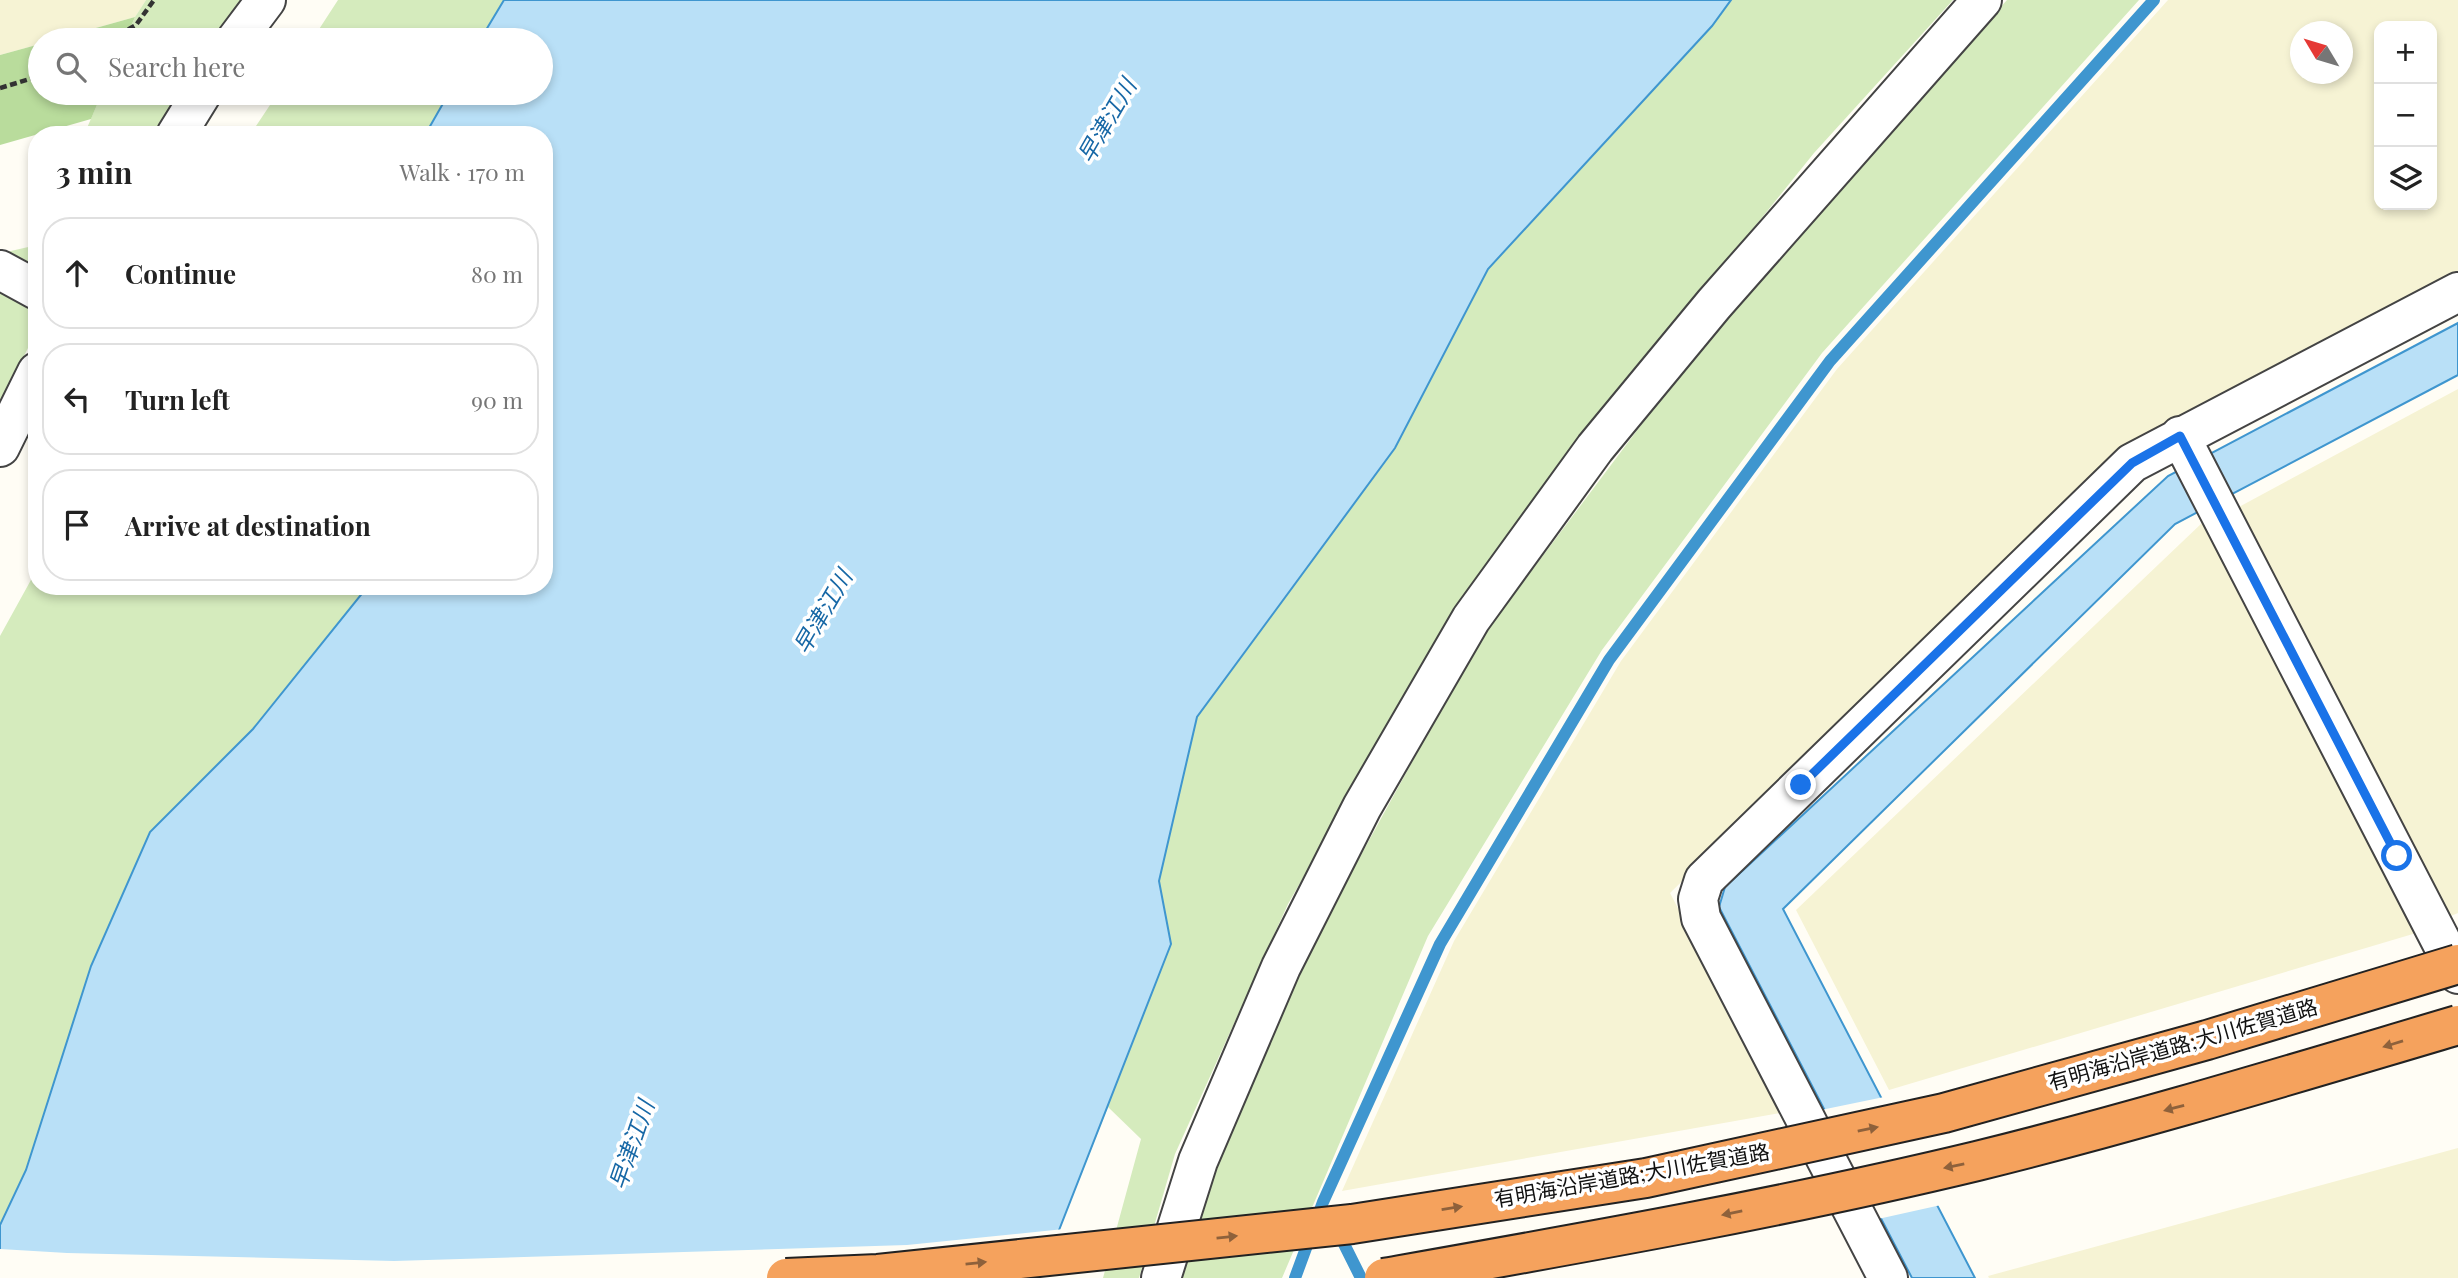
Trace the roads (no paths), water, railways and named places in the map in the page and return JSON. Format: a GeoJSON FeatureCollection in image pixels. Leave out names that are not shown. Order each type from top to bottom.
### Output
{"type":"FeatureCollection","features":[{"type":"Feature","properties":{"kind":"highway","name":"有明海沿岸道路;大川佐賀道路"},"geometry":{"type":"LineString","coordinates":[[786,1278],[878,1274],[1339,1225],[1646,1178],[1944,1113],[2207,1040],[2458,964]]}},
{"type":"Feature","properties":{"kind":"highway"},"geometry":{"type":"LineString","coordinates":[[1384,1278],[1661,1229],[1977,1161],[2222,1095],[2458,1025]]}},
{"type":"Feature","properties":{"kind":"street"},"geometry":{"type":"LineString","coordinates":[[245,28],[265,0]]}},
{"type":"Feature","properties":{"kind":"street"},"geometry":{"type":"LineString","coordinates":[[1161,1278],[1198,1161],[1281,967],[1362,807],[1471,620],[1595,448],[1714,304],[1982,0]]}},
{"type":"Feature","properties":{"kind":"street"},"geometry":{"type":"LineString","coordinates":[[182,126],[195,105]]}},
{"type":"Feature","properties":{"kind":"street"},"geometry":{"type":"LineString","coordinates":[[0,270],[28,285]]}},
{"type":"Feature","properties":{"kind":"street"},"geometry":{"type":"LineString","coordinates":[[1888,1278],[1701,918],[1698,899],[1704,880],[2132,463],[2458,292]]}},
{"type":"Feature","properties":{"kind":"street"},"geometry":{"type":"LineString","coordinates":[[0,447],[28,390]]}},
{"type":"Feature","properties":{"kind":"street"},"geometry":{"type":"LineString","coordinates":[[2180,436],[2458,974]]}},
{"type":"Feature","properties":{"kind":"water","name":"早津江川"},"geometry":{"type":"Polygon","coordinates":[[[504,0],[1731,0],[1712,26],[1488,269],[1395,448],[1197,717],[1159,881],[1171,944],[1043,1271],[0,1278],[0,1225],[26,1170],[91,966],[150,832],[253,729],[361,595],[553,595],[553,126],[430,126],[442,105],[553,105],[553,28],[487,28],[504,0]]]}},
{"type":"Feature","properties":{"kind":"water"},"geometry":{"type":"Polygon","coordinates":[[[2458,323],[2458,375],[2175,524],[1783,909],[1975,1278],[1912,1278],[1719,907],[1725,887],[2168,476],[2458,323]]]}},
{"type":"Feature","properties":{"kind":"waterway"},"geometry":{"type":"LineString","coordinates":[[1295,1278],[1323,1202],[1440,944],[1609,660],[1830,361],[2154,0]]}},
{"type":"Feature","properties":{"kind":"waterway"},"geometry":{"type":"LineString","coordinates":[[1337,1230],[1361,1278]]}}]}
